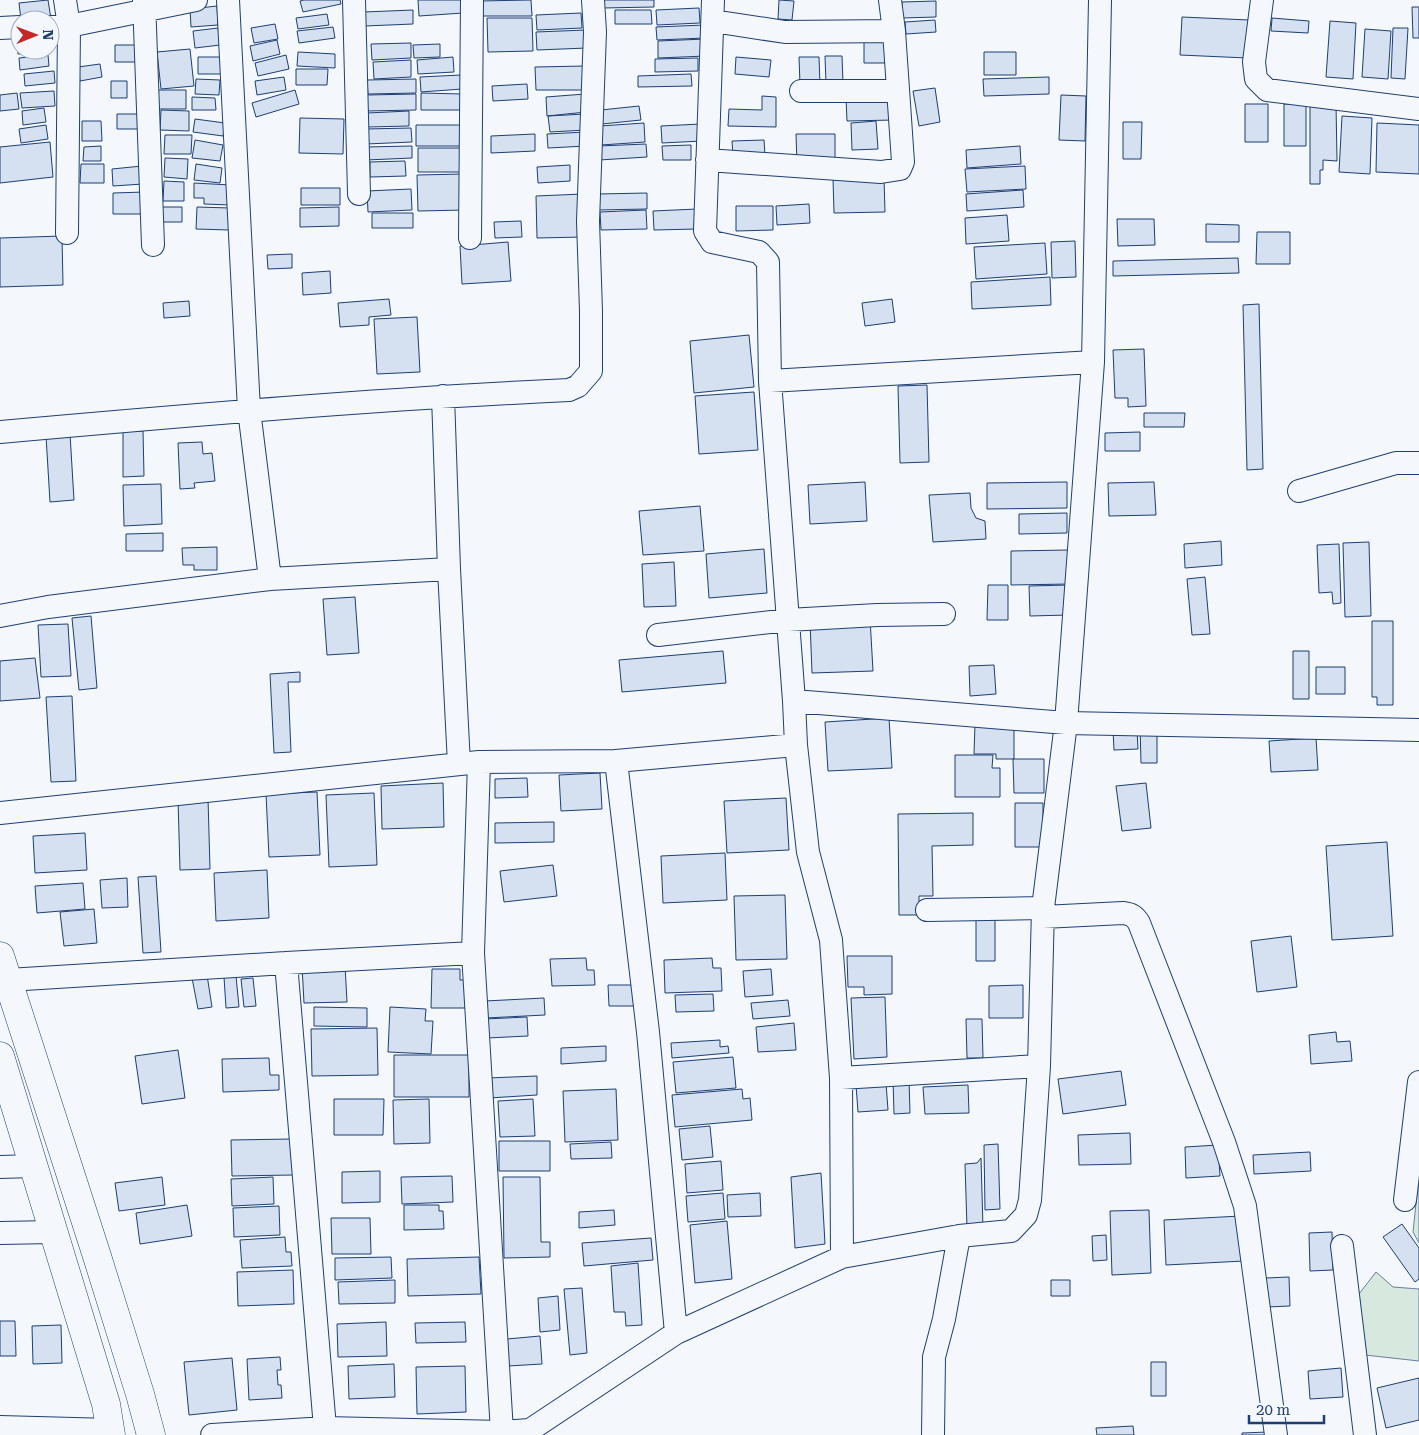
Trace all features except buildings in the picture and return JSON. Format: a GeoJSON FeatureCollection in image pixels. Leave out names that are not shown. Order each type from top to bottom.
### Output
{"type":"FeatureCollection","features":[{"type":"Feature","properties":{"kind":"street"},"geometry":{"type":"LineString","coordinates":[[65,0],[60,27],[67,234]]}},
{"type":"Feature","properties":{"kind":"street"},"geometry":{"type":"LineString","coordinates":[[60,27],[144,5],[196,0]]}},
{"type":"Feature","properties":{"kind":"street"},"geometry":{"type":"LineString","coordinates":[[228,0],[249,410],[270,579]]}},
{"type":"Feature","properties":{"kind":"street"},"geometry":{"type":"LineString","coordinates":[[354,0],[359,194]]}},
{"type":"Feature","properties":{"kind":"street"},"geometry":{"type":"LineString","coordinates":[[470,238],[472,0]]}},
{"type":"Feature","properties":{"kind":"street"},"geometry":{"type":"LineString","coordinates":[[0,432],[249,410],[444,396],[569,390],[578,386],[591,371],[588,221],[595,32],[593,0]]}},
{"type":"Feature","properties":{"kind":"street"},"geometry":{"type":"LineString","coordinates":[[707,160],[880,172],[898,170],[903,162],[890,0]]}},
{"type":"Feature","properties":{"kind":"street"},"geometry":{"type":"LineString","coordinates":[[212,1435],[325,1428],[530,1433],[676,1333],[842,1257],[959,1236],[1011,1231],[1026,1215],[1030,1200],[1039,1066],[1043,913],[1066,723],[1093,362],[1100,0]]}},
{"type":"Feature","properties":{"kind":"street"},"geometry":{"type":"LineString","coordinates":[[1262,0],[1254,62],[1256,79],[1266,90],[1419,109]]}},
{"type":"Feature","properties":{"kind":"street"},"geometry":{"type":"LineString","coordinates":[[144,5],[153,246]]}},
{"type":"Feature","properties":{"kind":"street"},"geometry":{"type":"LineString","coordinates":[[842,1257],[841,1078],[831,940],[808,852],[796,745],[770,381],[768,262],[759,252],[712,242],[705,231],[713,10],[785,32],[894,32]]}},
{"type":"Feature","properties":{"kind":"street"},"geometry":{"type":"LineString","coordinates":[[801,91],[898,91]]}},
{"type":"Feature","properties":{"kind":"street"},"geometry":{"type":"LineString","coordinates":[[770,381],[1093,362]]}},
{"type":"Feature","properties":{"kind":"street"},"geometry":{"type":"LineString","coordinates":[[444,396],[449,569],[469,763],[473,953],[502,1432]]}},
{"type":"Feature","properties":{"kind":"street"},"geometry":{"type":"LineString","coordinates":[[1299,491],[1396,463],[1419,463]]}},
{"type":"Feature","properties":{"kind":"street"},"geometry":{"type":"LineString","coordinates":[[0,616],[48,607],[270,579],[449,569]]}},
{"type":"Feature","properties":{"kind":"street"},"geometry":{"type":"LineString","coordinates":[[658,635],[788,620],[878,615],[944,614]]}},
{"type":"Feature","properties":{"kind":"street"},"geometry":{"type":"LineString","coordinates":[[794,702],[1066,723],[1419,730]]}},
{"type":"Feature","properties":{"kind":"street"},"geometry":{"type":"LineString","coordinates":[[0,813],[469,763],[616,761],[796,745]]}},
{"type":"Feature","properties":{"kind":"street"},"geometry":{"type":"LineString","coordinates":[[616,761],[648,1032],[676,1333]]}},
{"type":"Feature","properties":{"kind":"street"},"geometry":{"type":"LineString","coordinates":[[927,910],[1123,913],[1130,914],[1136,918],[1224,1142],[1245,1206],[1276,1435]]}},
{"type":"Feature","properties":{"kind":"street"},"geometry":{"type":"LineString","coordinates":[[151,1435],[96,1253],[4,968],[286,963],[473,953]]}},
{"type":"Feature","properties":{"kind":"street"},"geometry":{"type":"LineString","coordinates":[[286,963],[325,1428]]}},
{"type":"Feature","properties":{"kind":"street"},"geometry":{"type":"LineString","coordinates":[[0,1056],[106,1404],[111,1433],[0,1427]]}},
{"type":"Feature","properties":{"kind":"street"},"geometry":{"type":"LineString","coordinates":[[841,1078],[1039,1066]]}},
{"type":"Feature","properties":{"kind":"street"},"geometry":{"type":"LineString","coordinates":[[1405,1200],[1419,1082]]}},
{"type":"Feature","properties":{"kind":"street"},"geometry":{"type":"LineString","coordinates":[[0,1167],[33,1166]]}},
{"type":"Feature","properties":{"kind":"street"},"geometry":{"type":"LineString","coordinates":[[0,1233],[53,1232]]}},
{"type":"Feature","properties":{"kind":"street"},"geometry":{"type":"LineString","coordinates":[[932,1435],[934,1357],[944,1319],[959,1236]]}},
{"type":"Feature","properties":{"kind":"street"},"geometry":{"type":"LineString","coordinates":[[1342,1246],[1365,1435]]}},
{"type":"Feature","properties":{"kind":"shaded area"},"geometry":{"type":"Polygon","coordinates":[[[1419,1175],[1419,1243],[1413,1232],[1419,1175]]]}},
{"type":"Feature","properties":{"kind":"shaded area"},"geometry":{"type":"Polygon","coordinates":[[[1376,1272],[1393,1287],[1419,1289],[1419,1361],[1365,1355],[1359,1294],[1376,1272]]]}}]}
